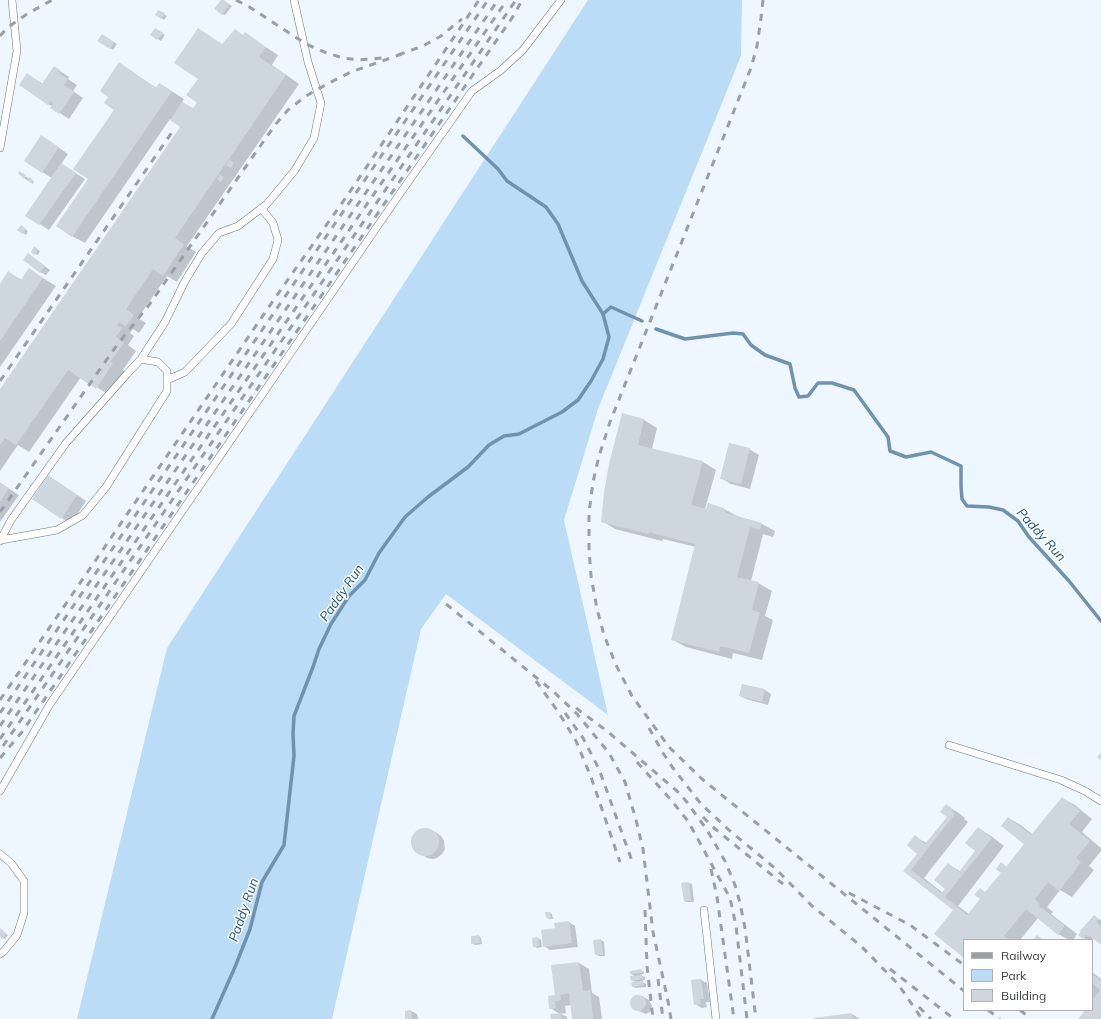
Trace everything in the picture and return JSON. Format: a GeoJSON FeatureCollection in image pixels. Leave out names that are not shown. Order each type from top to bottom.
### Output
{"type":"FeatureCollection","features":[{"type":"Feature","properties":{"kind":"lane"},"geometry":{"type":"LineString","coordinates":[[0,148],[17,51],[12,0]]}},
{"type":"Feature","properties":{"kind":"lane"},"geometry":{"type":"LineString","coordinates":[[0,541],[11,520],[66,443],[141,359],[165,322],[185,281],[202,253],[219,233],[238,226],[267,204],[295,170],[314,138],[321,104],[308,62],[294,0]]}},
{"type":"Feature","properties":{"kind":"lane"},"geometry":{"type":"LineString","coordinates":[[0,791],[50,704],[392,205],[472,91],[500,71],[524,50],[561,0]]}},
{"type":"Feature","properties":{"kind":"lane"},"geometry":{"type":"LineString","coordinates":[[167,380],[185,372],[231,324],[273,259],[278,240],[273,223],[261,208]]}},
{"type":"Feature","properties":{"kind":"lane"},"geometry":{"type":"LineString","coordinates":[[0,541],[57,530],[83,515],[106,487],[167,390],[167,371],[158,362],[141,359]]}},
{"type":"Feature","properties":{"kind":"lane"},"geometry":{"type":"LineString","coordinates":[[949,745],[1061,780],[1085,791],[1101,801]]}},
{"type":"Feature","properties":{"kind":"lane"},"geometry":{"type":"LineString","coordinates":[[0,854],[11,863],[24,881],[24,913],[17,935],[0,954]]}},
{"type":"Feature","properties":{"kind":"lane"},"geometry":{"type":"LineString","coordinates":[[704,910],[716,1019]]}},
{"type":"Feature","properties":{"kind":"green space"},"geometry":{"type":"Polygon","coordinates":[[[588,0],[742,0],[741,56],[598,409],[564,520],[608,715],[446,594],[421,629],[332,1019],[77,1019],[167,648],[588,0]]]}},
{"type":"Feature","properties":{"kind":"building"},"geometry":{"type":"Polygon","coordinates":[[[221,0],[224,0],[229,4],[222,15],[214,9],[221,0]]]}},
{"type":"Feature","properties":{"kind":"building"},"geometry":{"type":"Polygon","coordinates":[[[158,10],[165,13],[161,19],[155,15],[158,10]]]}},
{"type":"Feature","properties":{"kind":"building"},"geometry":{"type":"Polygon","coordinates":[[[155,28],[163,33],[157,40],[150,35],[155,28]]]}},
{"type":"Feature","properties":{"kind":"building"},"geometry":{"type":"Polygon","coordinates":[[[198,28],[222,44],[235,29],[243,35],[245,32],[266,47],[259,57],[286,75],[175,238],[184,244],[163,276],[153,269],[126,309],[134,315],[126,326],[119,322],[117,325],[122,328],[116,337],[124,343],[110,362],[113,363],[96,389],[68,370],[16,445],[5,438],[0,445],[0,389],[180,127],[170,120],[182,102],[193,108],[197,103],[186,95],[198,79],[174,63],[198,28]]]}},
{"type":"Feature","properties":{"kind":"building"},"geometry":{"type":"Polygon","coordinates":[[[102,34],[114,42],[110,49],[97,41],[102,34]]]}},
{"type":"Feature","properties":{"kind":"building"},"geometry":{"type":"Polygon","coordinates":[[[119,62],[156,88],[159,83],[172,91],[72,237],[56,226],[88,179],[73,169],[114,110],[104,103],[108,97],[100,91],[119,62]]]}},
{"type":"Feature","properties":{"kind":"building"},"geometry":{"type":"Polygon","coordinates":[[[54,66],[60,70],[59,73],[68,79],[64,85],[74,92],[59,114],[50,108],[54,103],[50,101],[48,105],[19,85],[27,73],[42,84],[54,66]]]}},
{"type":"Feature","properties":{"kind":"building"},"geometry":{"type":"Polygon","coordinates":[[[41,135],[59,147],[42,173],[24,161],[41,135]]]}},
{"type":"Feature","properties":{"kind":"building"},"geometry":{"type":"Polygon","coordinates":[[[229,160],[234,163],[231,168],[226,165],[229,160]]]}},
{"type":"Feature","properties":{"kind":"building"},"geometry":{"type":"Polygon","coordinates":[[[61,163],[76,173],[39,225],[25,216],[61,163]]]}},
{"type":"Feature","properties":{"kind":"building"},"geometry":{"type":"Polygon","coordinates":[[[19,171],[26,175],[24,179],[18,173],[19,171]]]}},
{"type":"Feature","properties":{"kind":"building"},"geometry":{"type":"Polygon","coordinates":[[[220,175],[224,177],[221,182],[217,179],[220,175]]]}},
{"type":"Feature","properties":{"kind":"building"},"geometry":{"type":"Polygon","coordinates":[[[30,177],[34,182],[33,183],[27,181],[30,177]]]}},
{"type":"Feature","properties":{"kind":"building"},"geometry":{"type":"Polygon","coordinates":[[[21,225],[26,229],[22,234],[17,230],[21,225]]]}},
{"type":"Feature","properties":{"kind":"building"},"geometry":{"type":"Polygon","coordinates":[[[34,246],[38,249],[34,255],[31,252],[34,246]]]}},
{"type":"Feature","properties":{"kind":"building"},"geometry":{"type":"Polygon","coordinates":[[[28,253],[45,266],[40,273],[23,260],[28,253]]]}},
{"type":"Feature","properties":{"kind":"building"},"geometry":{"type":"Polygon","coordinates":[[[29,268],[43,278],[0,341],[0,284],[8,271],[21,280],[29,268]]]}},
{"type":"Feature","properties":{"kind":"building"},"geometry":{"type":"Polygon","coordinates":[[[622,413],[644,419],[638,445],[703,461],[691,505],[706,509],[708,503],[724,508],[726,513],[762,523],[760,530],[750,527],[737,577],[759,582],[752,610],[760,612],[749,653],[720,646],[719,652],[671,640],[695,544],[649,532],[649,534],[601,522],[609,464],[622,413]]]}},
{"type":"Feature","properties":{"kind":"building"},"geometry":{"type":"Polygon","coordinates":[[[729,443],[750,448],[741,484],[720,479],[729,443]]]}},
{"type":"Feature","properties":{"kind":"building"},"geometry":{"type":"Polygon","coordinates":[[[48,475],[77,495],[61,519],[32,499],[48,475]]]}},
{"type":"Feature","properties":{"kind":"building"},"geometry":{"type":"Polygon","coordinates":[[[0,482],[9,488],[0,502],[0,482]]]}},
{"type":"Feature","properties":{"kind":"building"},"geometry":{"type":"Polygon","coordinates":[[[742,684],[765,689],[762,702],[739,696],[742,684]]]}},
{"type":"Feature","properties":{"kind":"building"},"geometry":{"type":"Polygon","coordinates":[[[1101,752],[1101,760],[1097,757],[1101,752]]]}},
{"type":"Feature","properties":{"kind":"building"},"geometry":{"type":"Polygon","coordinates":[[[1062,797],[1080,811],[1069,824],[1090,841],[1076,858],[1081,862],[1059,891],[1048,882],[1035,899],[1040,904],[1039,906],[1065,926],[1058,935],[1026,909],[1004,936],[1008,939],[963,939],[963,957],[934,934],[953,910],[903,871],[917,854],[907,845],[915,835],[925,844],[947,817],[940,812],[946,804],[953,809],[951,811],[955,814],[911,870],[941,893],[945,889],[934,880],[948,863],[959,872],[975,851],[965,843],[978,827],[992,838],[945,897],[967,915],[980,899],[974,895],[980,888],[985,892],[1001,873],[996,869],[1001,862],[1006,867],[1024,844],[1001,826],[1008,817],[1031,835],[1062,797]]]}},
{"type":"Feature","properties":{"kind":"building"},"geometry":{"type":"Polygon","coordinates":[[[425,828],[435,832],[439,842],[435,852],[425,856],[415,852],[411,842],[415,832],[425,828]]]}},
{"type":"Feature","properties":{"kind":"building"},"geometry":{"type":"Polygon","coordinates":[[[689,882],[691,901],[684,901],[681,883],[689,882]]]}},
{"type":"Feature","properties":{"kind":"building"},"geometry":{"type":"Polygon","coordinates":[[[545,912],[550,912],[551,918],[546,918],[545,912]]]}},
{"type":"Feature","properties":{"kind":"building"},"geometry":{"type":"Polygon","coordinates":[[[1094,915],[1099,919],[1096,922],[1101,926],[1101,945],[1090,936],[1089,937],[1086,935],[1083,939],[1078,935],[1094,915]]]}},
{"type":"Feature","properties":{"kind":"building"},"geometry":{"type":"Polygon","coordinates":[[[569,921],[572,943],[543,947],[541,930],[555,928],[554,923],[569,921]]]}},
{"type":"Feature","properties":{"kind":"building"},"geometry":{"type":"Polygon","coordinates":[[[0,928],[6,933],[2,939],[0,937],[0,928]]]}},
{"type":"Feature","properties":{"kind":"building"},"geometry":{"type":"Polygon","coordinates":[[[479,935],[480,943],[471,944],[471,936],[479,935]]]}},
{"type":"Feature","properties":{"kind":"building"},"geometry":{"type":"Polygon","coordinates":[[[1037,935],[1042,939],[1034,939],[1037,935]]]}},
{"type":"Feature","properties":{"kind":"building"},"geometry":{"type":"Polygon","coordinates":[[[538,937],[539,946],[533,947],[532,938],[538,937]]]}},
{"type":"Feature","properties":{"kind":"building"},"geometry":{"type":"Polygon","coordinates":[[[601,939],[603,955],[595,955],[593,940],[601,939]]]}},
{"type":"Feature","properties":{"kind":"building"},"geometry":{"type":"Polygon","coordinates":[[[579,962],[583,991],[590,990],[593,1019],[572,1019],[569,993],[560,995],[561,1000],[555,1001],[556,1008],[549,1009],[548,996],[555,995],[551,965],[579,962]]]}},
{"type":"Feature","properties":{"kind":"building"},"geometry":{"type":"Polygon","coordinates":[[[642,969],[642,973],[630,974],[630,971],[642,969]]]}},
{"type":"Feature","properties":{"kind":"building"},"geometry":{"type":"Polygon","coordinates":[[[642,975],[643,979],[631,981],[630,976],[642,975]]]}},
{"type":"Feature","properties":{"kind":"building"},"geometry":{"type":"Polygon","coordinates":[[[1093,975],[1101,981],[1101,1019],[1078,1019],[1084,1011],[1093,1011],[1093,999],[1100,990],[1093,984],[1093,975]]]}},
{"type":"Feature","properties":{"kind":"building"},"geometry":{"type":"Polygon","coordinates":[[[701,979],[704,999],[700,999],[701,1004],[694,1005],[691,980],[701,979]]]}},
{"type":"Feature","properties":{"kind":"building"},"geometry":{"type":"Polygon","coordinates":[[[643,981],[644,985],[632,987],[631,982],[643,981]]]}},
{"type":"Feature","properties":{"kind":"building"},"geometry":{"type":"Polygon","coordinates":[[[635,995],[641,995],[646,1000],[644,1009],[641,1011],[635,1011],[630,1006],[630,1000],[635,995]]]}},
{"type":"Feature","properties":{"kind":"building"},"geometry":{"type":"Polygon","coordinates":[[[411,1010],[412,1019],[405,1019],[405,1011],[411,1010]]]}},
{"type":"Feature","properties":{"kind":"building"},"geometry":{"type":"Polygon","coordinates":[[[561,1013],[562,1019],[551,1019],[550,1014],[561,1013]]]}},
{"type":"Feature","properties":{"kind":"building"},"geometry":{"type":"Polygon","coordinates":[[[852,1013],[853,1019],[814,1019],[814,1018],[852,1013]]]}},
{"type":"Feature","properties":{"kind":"waterway"},"geometry":{"type":"LineString","coordinates":[[463,136],[498,169],[507,181],[546,207],[558,224],[582,281],[603,314]]}},
{"type":"Feature","properties":{"kind":"waterway","name":"Paddy Run"},"geometry":{"type":"LineString","coordinates":[[212,1019],[250,929],[262,882],[284,845],[294,756],[294,716],[319,649],[331,624],[349,596],[365,580],[379,553],[405,517],[428,497],[468,467],[489,445],[504,436],[519,434],[562,412],[578,400],[591,381],[603,359],[609,337],[603,314],[611,307],[642,321]]}},
{"type":"Feature","properties":{"kind":"waterway","name":"Paddy Run"},"geometry":{"type":"LineString","coordinates":[[656,329],[685,339],[733,333],[743,334],[751,345],[765,355],[790,364],[795,388],[799,397],[808,396],[818,383],[832,383],[854,390],[888,437],[890,451],[906,457],[931,452],[961,466],[962,499],[967,506],[989,507],[1003,510],[1018,521],[1029,537],[1069,581],[1101,621]]}},
{"type":"Feature","properties":{"kind":"railway"},"geometry":{"type":"LineString","coordinates":[[0,36],[7,28],[27,14],[52,0]]}},
{"type":"Feature","properties":{"kind":"railway"},"geometry":{"type":"LineString","coordinates":[[236,0],[251,8],[306,44],[327,53],[343,58],[359,60],[382,58]]}},
{"type":"Feature","properties":{"kind":"railway"},"geometry":{"type":"LineString","coordinates":[[0,700],[275,298],[349,193],[479,0]]}},
{"type":"Feature","properties":{"kind":"railway"},"geometry":{"type":"LineString","coordinates":[[0,713],[488,0]]}},
{"type":"Feature","properties":{"kind":"railway"},"geometry":{"type":"LineString","coordinates":[[0,726],[498,0]]}},
{"type":"Feature","properties":{"kind":"railway"},"geometry":{"type":"LineString","coordinates":[[0,739],[507,0]]}},
{"type":"Feature","properties":{"kind":"railway"},"geometry":{"type":"LineString","coordinates":[[3,746],[516,0]]}},
{"type":"Feature","properties":{"kind":"railway"},"geometry":{"type":"LineString","coordinates":[[0,758],[22,732],[514,15],[522,0]]}},
{"type":"Feature","properties":{"kind":"railway"},"geometry":{"type":"LineString","coordinates":[[763,0],[757,46],[751,68],[610,422],[599,456],[593,482],[589,513],[591,576],[597,609],[604,635],[616,665],[632,696],[669,747],[702,779],[963,990]]}},
{"type":"Feature","properties":{"kind":"railway"},"geometry":{"type":"LineString","coordinates":[[398,55],[423,46],[441,36],[462,19]]}},
{"type":"Feature","properties":{"kind":"railway"},"geometry":{"type":"LineString","coordinates":[[0,512],[117,345],[149,305],[275,125],[288,110],[306,96],[351,72],[402,54]]}},
{"type":"Feature","properties":{"kind":"railway"},"geometry":{"type":"LineString","coordinates":[[0,381],[175,128]]}},
{"type":"Feature","properties":{"kind":"railway"},"geometry":{"type":"LineString","coordinates":[[446,604],[554,692],[577,714],[609,753],[625,782],[643,849],[653,932],[671,1019]]}},
{"type":"Feature","properties":{"kind":"railway"},"geometry":{"type":"LineString","coordinates":[[536,681],[559,713],[576,741],[591,777],[620,862]]}},
{"type":"Feature","properties":{"kind":"railway"},"geometry":{"type":"LineString","coordinates":[[576,708],[607,731],[677,791],[707,830],[725,861],[735,885],[745,928],[756,1019]]}},
{"type":"Feature","properties":{"kind":"railway"},"geometry":{"type":"LineString","coordinates":[[565,713],[583,738],[599,769],[632,861]]}},
{"type":"Feature","properties":{"kind":"railway"},"geometry":{"type":"LineString","coordinates":[[649,728],[673,768],[701,804],[730,831],[776,869],[811,905],[862,947],[898,984],[922,1019]]}},
{"type":"Feature","properties":{"kind":"railway"},"geometry":{"type":"LineString","coordinates":[[637,762],[688,821],[730,898],[736,926],[747,1019]]}},
{"type":"Feature","properties":{"kind":"railway"},"geometry":{"type":"LineString","coordinates":[[703,817],[714,828],[783,884]]}},
{"type":"Feature","properties":{"kind":"railway"},"geometry":{"type":"LineString","coordinates":[[711,869],[717,897],[734,1019]]}},
{"type":"Feature","properties":{"kind":"railway"},"geometry":{"type":"LineString","coordinates":[[849,893],[910,925],[963,964]]}},
{"type":"Feature","properties":{"kind":"railway"},"geometry":{"type":"LineString","coordinates":[[645,910],[647,966],[653,1019]]}},
{"type":"Feature","properties":{"kind":"railway"},"geometry":{"type":"LineString","coordinates":[[890,969],[954,1019]]}},
{"type":"Feature","properties":{"kind":"railway"},"geometry":{"type":"LineString","coordinates":[[658,979],[663,1019]]}},
{"type":"Feature","properties":{"kind":"railway"},"geometry":{"type":"LineString","coordinates":[[919,1007],[931,1019]]}},
{"type":"Feature","properties":{"kind":"railway"},"geometry":{"type":"LineString","coordinates":[[989,1011],[1000,1019]]}},
{"type":"Feature","properties":{"kind":"railway"},"geometry":{"type":"LineString","coordinates":[[1021,1011],[1031,1019]]}}]}
